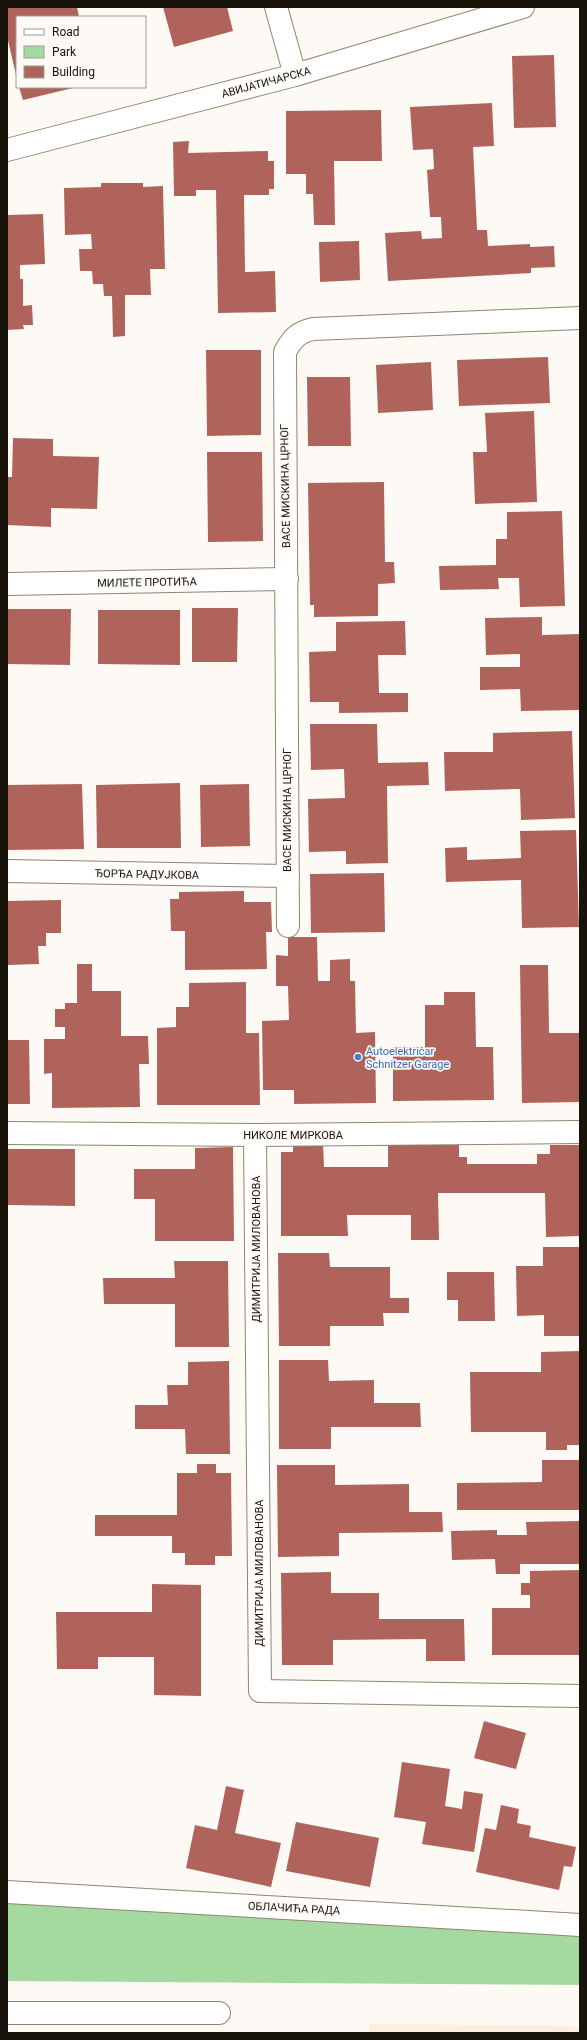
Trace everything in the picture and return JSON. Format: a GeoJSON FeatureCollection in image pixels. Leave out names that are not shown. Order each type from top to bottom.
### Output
{"type":"FeatureCollection","features":[{"type":"Feature","properties":{"kind":"street"},"geometry":{"type":"LineString","coordinates":[[276,7],[295,75]]}},
{"type":"Feature","properties":{"kind":"street","name":"АВИЈАТИЧАРСКА"},"geometry":{"type":"LineString","coordinates":[[7,150],[295,75],[523,7]]}},
{"type":"Feature","properties":{"kind":"street","name":"ВАСЕ МИСКИНА ЦРНОГ"},"geometry":{"type":"LineString","coordinates":[[288,926],[285,352],[292,340],[302,332],[313,329],[580,318]]}},
{"type":"Feature","properties":{"kind":"street","name":"МИЛЕТЕ ПРОТИЋА"},"geometry":{"type":"LineString","coordinates":[[7,584],[287,580]]}},
{"type":"Feature","properties":{"kind":"street","name":"ЂОРЂА РАДУЈКОВА"},"geometry":{"type":"LineString","coordinates":[[7,872],[288,876]]}},
{"type":"Feature","properties":{"kind":"street","name":"НИКОЛЕ МИРКОВА"},"geometry":{"type":"LineString","coordinates":[[7,1133],[255,1135],[580,1132]]}},
{"type":"Feature","properties":{"kind":"street","name":"ДИМИТРИЈА МИЛОВАНОВА"},"geometry":{"type":"LineString","coordinates":[[255,1135],[260,1691],[580,1696]]}},
{"type":"Feature","properties":{"kind":"street","name":"ОБЛАЧИЋА РАДА"},"geometry":{"type":"LineString","coordinates":[[7,1892],[580,1925]]}},
{"type":"Feature","properties":{"kind":"street"},"geometry":{"type":"LineString","coordinates":[[7,2013],[219,2013]]}},
{"type":"Feature","properties":{"kind":"shaded area"},"geometry":{"type":"Polygon","coordinates":[[[369,2024],[580,2026],[580,2033],[369,2033],[369,2024]]]}},
{"type":"Feature","properties":{"kind":"green space"},"geometry":{"type":"Polygon","coordinates":[[[7,1895],[580,1925],[580,1985],[7,1981],[7,1895]]]}},
{"type":"Feature","properties":{"kind":"building"},"geometry":{"type":"Polygon","coordinates":[[[7,7],[77,7],[79,16],[16,16],[16,75],[7,36],[7,7]]]}},
{"type":"Feature","properties":{"kind":"building"},"geometry":{"type":"Polygon","coordinates":[[[163,7],[227,7],[233,31],[174,47],[163,7]]]}},
{"type":"Feature","properties":{"kind":"building"},"geometry":{"type":"Polygon","coordinates":[[[554,55],[556,127],[514,128],[512,56],[554,55]]]}},
{"type":"Feature","properties":{"kind":"building"},"geometry":{"type":"Polygon","coordinates":[[[19,88],[73,88],[23,100],[19,88]]]}},
{"type":"Feature","properties":{"kind":"building"},"geometry":{"type":"Polygon","coordinates":[[[492,103],[494,146],[473,147],[477,230],[487,230],[488,246],[530,244],[530,247],[554,246],[555,267],[531,268],[531,273],[388,281],[385,233],[421,231],[422,239],[442,238],[441,217],[430,217],[427,170],[434,169],[433,149],[413,150],[410,107],[492,103]]]}},
{"type":"Feature","properties":{"kind":"building"},"geometry":{"type":"Polygon","coordinates":[[[381,110],[382,161],[334,161],[335,225],[314,225],[313,194],[306,194],[306,174],[286,174],[286,111],[381,110]]]}},
{"type":"Feature","properties":{"kind":"building"},"geometry":{"type":"Polygon","coordinates":[[[189,141],[188,153],[268,151],[268,161],[274,161],[274,189],[269,189],[269,195],[244,195],[245,272],[275,271],[276,312],[218,313],[216,190],[196,190],[196,196],[174,196],[173,142],[189,141]]]}},
{"type":"Feature","properties":{"kind":"building"},"geometry":{"type":"Polygon","coordinates":[[[101,183],[143,183],[143,187],[163,186],[165,269],[150,269],[151,295],[125,295],[125,336],[113,337],[112,296],[104,296],[103,284],[93,284],[92,271],[80,271],[79,249],[92,249],[91,234],[65,235],[64,188],[101,187],[101,183]]]}},
{"type":"Feature","properties":{"kind":"building"},"geometry":{"type":"Polygon","coordinates":[[[43,214],[45,264],[20,265],[20,279],[23,279],[23,306],[32,305],[33,325],[23,325],[24,329],[7,330],[7,215],[43,214]]]}},
{"type":"Feature","properties":{"kind":"building"},"geometry":{"type":"Polygon","coordinates":[[[359,241],[360,280],[320,282],[319,242],[359,241]]]}},
{"type":"Feature","properties":{"kind":"building"},"geometry":{"type":"Polygon","coordinates":[[[206,350],[261,350],[261,435],[207,436],[206,350]]]}},
{"type":"Feature","properties":{"kind":"building"},"geometry":{"type":"Polygon","coordinates":[[[548,357],[550,403],[459,406],[457,360],[548,357]]]}},
{"type":"Feature","properties":{"kind":"building"},"geometry":{"type":"Polygon","coordinates":[[[431,362],[433,410],[378,413],[376,365],[431,362]]]}},
{"type":"Feature","properties":{"kind":"building"},"geometry":{"type":"Polygon","coordinates":[[[307,377],[350,377],[351,446],[308,446],[307,377]]]}},
{"type":"Feature","properties":{"kind":"building"},"geometry":{"type":"Polygon","coordinates":[[[534,411],[537,502],[475,504],[473,452],[487,452],[485,413],[534,411]]]}},
{"type":"Feature","properties":{"kind":"building"},"geometry":{"type":"Polygon","coordinates":[[[13,438],[53,439],[53,456],[99,457],[97,509],[51,508],[51,527],[7,525],[7,477],[12,477],[13,438]]]}},
{"type":"Feature","properties":{"kind":"building"},"geometry":{"type":"Polygon","coordinates":[[[207,452],[262,452],[263,541],[208,542],[207,452]]]}},
{"type":"Feature","properties":{"kind":"building"},"geometry":{"type":"Polygon","coordinates":[[[384,482],[385,562],[394,562],[395,583],[378,584],[378,616],[314,617],[314,605],[310,605],[308,483],[384,482]]]}},
{"type":"Feature","properties":{"kind":"building"},"geometry":{"type":"Polygon","coordinates":[[[562,511],[565,606],[520,607],[519,578],[498,578],[499,589],[440,590],[439,566],[496,565],[496,539],[507,539],[507,512],[562,511]]]}},
{"type":"Feature","properties":{"kind":"building"},"geometry":{"type":"Polygon","coordinates":[[[192,608],[238,608],[237,662],[192,662],[192,608]]]}},
{"type":"Feature","properties":{"kind":"building"},"geometry":{"type":"Polygon","coordinates":[[[7,609],[71,609],[70,665],[7,664],[7,609]]]}},
{"type":"Feature","properties":{"kind":"building"},"geometry":{"type":"Polygon","coordinates":[[[98,610],[180,610],[180,665],[98,664],[98,610]]]}},
{"type":"Feature","properties":{"kind":"building"},"geometry":{"type":"Polygon","coordinates":[[[542,617],[542,635],[580,634],[580,710],[521,711],[520,689],[480,690],[480,667],[520,667],[520,654],[486,655],[485,618],[542,617]]]}},
{"type":"Feature","properties":{"kind":"building"},"geometry":{"type":"Polygon","coordinates":[[[405,621],[406,655],[378,655],[379,693],[408,693],[408,712],[339,713],[339,702],[310,702],[309,652],[336,651],[336,622],[405,621]]]}},
{"type":"Feature","properties":{"kind":"building"},"geometry":{"type":"Polygon","coordinates":[[[310,724],[377,724],[378,763],[428,762],[429,785],[387,786],[388,863],[346,864],[346,851],[309,852],[308,799],[345,798],[344,769],[311,770],[310,724]]]}},
{"type":"Feature","properties":{"kind":"building"},"geometry":{"type":"Polygon","coordinates":[[[572,731],[575,818],[521,820],[520,789],[445,791],[444,752],[493,752],[493,733],[572,731]]]}},
{"type":"Feature","properties":{"kind":"building"},"geometry":{"type":"Polygon","coordinates":[[[180,783],[181,848],[97,848],[96,785],[180,783]]]}},
{"type":"Feature","properties":{"kind":"building"},"geometry":{"type":"Polygon","coordinates":[[[82,784],[84,849],[7,850],[7,785],[82,784]]]}},
{"type":"Feature","properties":{"kind":"building"},"geometry":{"type":"Polygon","coordinates":[[[249,784],[250,846],[201,847],[200,785],[249,784]]]}},
{"type":"Feature","properties":{"kind":"building"},"geometry":{"type":"Polygon","coordinates":[[[576,830],[579,927],[522,928],[521,880],[446,882],[445,848],[467,847],[467,860],[521,858],[520,831],[576,830]]]}},
{"type":"Feature","properties":{"kind":"building"},"geometry":{"type":"Polygon","coordinates":[[[384,873],[385,932],[311,933],[310,874],[384,873]]]}},
{"type":"Feature","properties":{"kind":"building"},"geometry":{"type":"Polygon","coordinates":[[[244,891],[244,902],[271,902],[272,932],[266,932],[267,969],[185,970],[185,931],[171,931],[170,899],[179,899],[179,892],[244,891]]]}},
{"type":"Feature","properties":{"kind":"building"},"geometry":{"type":"Polygon","coordinates":[[[61,900],[61,933],[46,933],[46,946],[38,946],[39,964],[7,965],[7,901],[61,900]]]}},
{"type":"Feature","properties":{"kind":"building"},"geometry":{"type":"Polygon","coordinates":[[[288,937],[317,937],[318,981],[330,981],[330,960],[350,959],[350,981],[355,981],[356,1033],[375,1032],[376,1103],[294,1104],[294,1090],[263,1090],[262,1021],[289,1020],[288,986],[276,986],[276,955],[288,956],[288,937]]]}},
{"type":"Feature","properties":{"kind":"building"},"geometry":{"type":"Polygon","coordinates":[[[77,964],[92,964],[92,991],[121,991],[121,1036],[148,1036],[149,1064],[139,1064],[140,1107],[52,1108],[52,1073],[44,1074],[44,1039],[65,1039],[65,1027],[55,1027],[55,1009],[65,1009],[65,1003],[77,1003],[77,964]]]}},
{"type":"Feature","properties":{"kind":"building"},"geometry":{"type":"Polygon","coordinates":[[[520,965],[548,965],[549,1033],[580,1033],[580,1102],[522,1103],[520,965]]]}},
{"type":"Feature","properties":{"kind":"building"},"geometry":{"type":"Polygon","coordinates":[[[246,982],[246,1033],[259,1033],[260,1105],[157,1105],[157,1028],[176,1027],[176,1007],[189,1007],[189,983],[246,982]]]}},
{"type":"Feature","properties":{"kind":"building"},"geometry":{"type":"Polygon","coordinates":[[[444,992],[475,992],[476,1047],[493,1047],[494,1100],[393,1101],[393,1047],[425,1047],[425,1005],[444,1005],[444,992]]]}},
{"type":"Feature","properties":{"kind":"building"},"geometry":{"type":"Polygon","coordinates":[[[7,1040],[29,1040],[30,1104],[7,1104],[7,1040]]]}},
{"type":"Feature","properties":{"kind":"building"},"geometry":{"type":"Polygon","coordinates":[[[459,1138],[459,1157],[467,1157],[467,1164],[537,1164],[537,1154],[550,1154],[550,1145],[580,1145],[580,1236],[546,1237],[545,1193],[438,1193],[439,1240],[411,1240],[411,1215],[347,1215],[348,1236],[281,1236],[281,1152],[293,1152],[293,1144],[323,1144],[324,1167],[388,1167],[388,1144],[459,1138]]]}},
{"type":"Feature","properties":{"kind":"building"},"geometry":{"type":"Polygon","coordinates":[[[233,1147],[234,1241],[155,1241],[155,1199],[134,1199],[134,1169],[195,1169],[195,1148],[233,1147]]]}},
{"type":"Feature","properties":{"kind":"building"},"geometry":{"type":"Polygon","coordinates":[[[8,1149],[75,1149],[75,1206],[8,1205],[8,1149]]]}},
{"type":"Feature","properties":{"kind":"building"},"geometry":{"type":"Polygon","coordinates":[[[543,1247],[580,1247],[580,1336],[544,1336],[544,1315],[517,1316],[516,1266],[543,1266],[543,1247]]]}},
{"type":"Feature","properties":{"kind":"building"},"geometry":{"type":"Polygon","coordinates":[[[278,1253],[329,1253],[330,1267],[390,1267],[390,1298],[409,1298],[409,1313],[383,1313],[384,1326],[330,1326],[330,1346],[279,1346],[278,1253]]]}},
{"type":"Feature","properties":{"kind":"building"},"geometry":{"type":"Polygon","coordinates":[[[174,1261],[228,1261],[229,1347],[175,1347],[175,1304],[104,1304],[103,1278],[175,1278],[174,1261]]]}},
{"type":"Feature","properties":{"kind":"building"},"geometry":{"type":"Polygon","coordinates":[[[447,1272],[494,1272],[495,1321],[458,1321],[458,1300],[447,1300],[447,1272]]]}},
{"type":"Feature","properties":{"kind":"building"},"geometry":{"type":"Polygon","coordinates":[[[580,1351],[580,1445],[567,1445],[567,1450],[546,1450],[546,1432],[471,1432],[470,1372],[541,1372],[541,1352],[580,1351]]]}},
{"type":"Feature","properties":{"kind":"building"},"geometry":{"type":"Polygon","coordinates":[[[279,1360],[328,1360],[329,1381],[374,1380],[374,1403],[420,1403],[421,1427],[331,1427],[331,1449],[279,1449],[279,1360]]]}},
{"type":"Feature","properties":{"kind":"building"},"geometry":{"type":"Polygon","coordinates":[[[229,1361],[230,1454],[186,1454],[185,1429],[135,1429],[135,1405],[168,1405],[167,1385],[188,1385],[188,1362],[229,1361]]]}},
{"type":"Feature","properties":{"kind":"building"},"geometry":{"type":"Polygon","coordinates":[[[542,1460],[580,1460],[580,1510],[457,1510],[457,1483],[542,1482],[542,1460]]]}},
{"type":"Feature","properties":{"kind":"building"},"geometry":{"type":"Polygon","coordinates":[[[197,1464],[216,1464],[216,1473],[231,1473],[232,1556],[215,1556],[215,1565],[185,1565],[185,1553],[172,1553],[172,1536],[95,1536],[95,1515],[177,1515],[177,1473],[197,1473],[197,1464]]]}},
{"type":"Feature","properties":{"kind":"building"},"geometry":{"type":"Polygon","coordinates":[[[277,1465],[335,1465],[335,1485],[409,1484],[409,1512],[442,1512],[443,1532],[339,1533],[339,1556],[278,1557],[277,1465]]]}},
{"type":"Feature","properties":{"kind":"building"},"geometry":{"type":"Polygon","coordinates":[[[580,1521],[580,1564],[520,1564],[520,1574],[496,1574],[495,1559],[452,1560],[451,1531],[497,1530],[497,1535],[527,1535],[526,1522],[580,1521]]]}},
{"type":"Feature","properties":{"kind":"building"},"geometry":{"type":"Polygon","coordinates":[[[580,1570],[580,1655],[492,1655],[492,1608],[530,1608],[530,1595],[521,1595],[521,1583],[530,1583],[530,1571],[580,1570]]]}},
{"type":"Feature","properties":{"kind":"building"},"geometry":{"type":"Polygon","coordinates":[[[331,1572],[331,1593],[379,1593],[379,1619],[464,1619],[465,1661],[426,1661],[426,1639],[333,1640],[333,1665],[282,1665],[281,1573],[331,1572]]]}},
{"type":"Feature","properties":{"kind":"building"},"geometry":{"type":"Polygon","coordinates":[[[152,1584],[201,1585],[201,1696],[154,1695],[154,1657],[98,1657],[98,1669],[57,1669],[56,1612],[152,1612],[152,1584]]]}},
{"type":"Feature","properties":{"kind":"building"},"geometry":{"type":"Polygon","coordinates":[[[484,1721],[526,1733],[516,1769],[474,1758],[484,1721]]]}},
{"type":"Feature","properties":{"kind":"building"},"geometry":{"type":"Polygon","coordinates":[[[402,1762],[450,1769],[445,1806],[462,1809],[464,1791],[483,1794],[474,1852],[422,1844],[426,1822],[394,1817],[402,1762]]]}},
{"type":"Feature","properties":{"kind":"building"},"geometry":{"type":"Polygon","coordinates":[[[226,1786],[244,1790],[235,1833],[281,1843],[271,1887],[186,1868],[195,1825],[217,1830],[226,1786]]]}},
{"type":"Feature","properties":{"kind":"building"},"geometry":{"type":"Polygon","coordinates":[[[501,1805],[519,1809],[517,1823],[531,1826],[529,1837],[576,1847],[572,1867],[564,1866],[559,1890],[476,1872],[485,1828],[496,1830],[501,1805]]]}},
{"type":"Feature","properties":{"kind":"building"},"geometry":{"type":"Polygon","coordinates":[[[296,1822],[379,1838],[370,1887],[286,1871],[296,1822]]]}},
{"type":"Feature","properties":{"kind":"place","name":"Autoelektričar Schnitzer Garage"},"geometry":{"type":"Point","coordinates":[358,1057]}}]}
